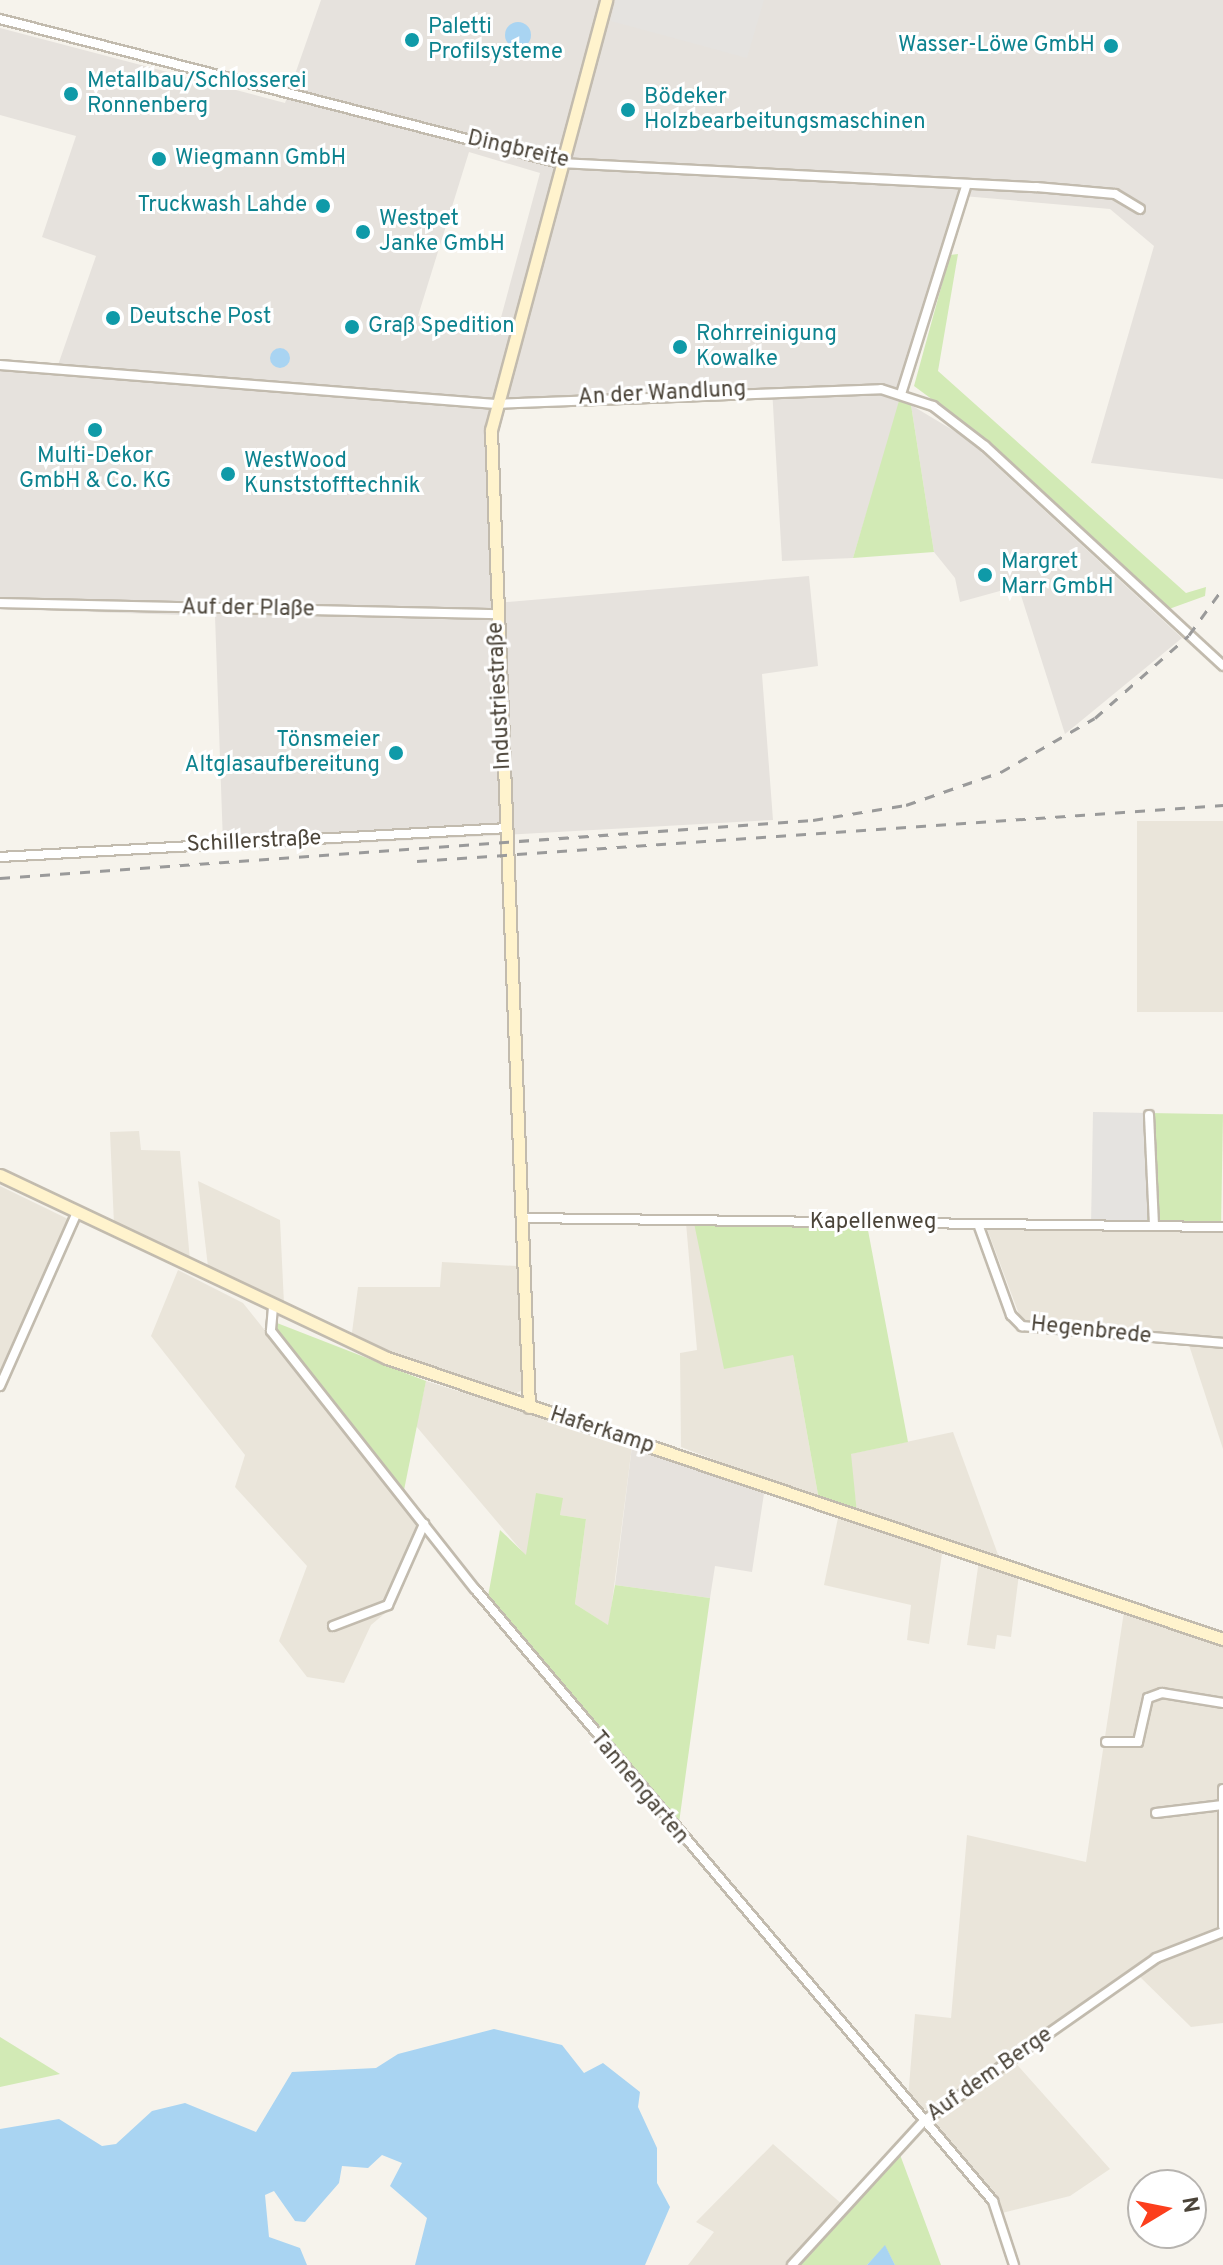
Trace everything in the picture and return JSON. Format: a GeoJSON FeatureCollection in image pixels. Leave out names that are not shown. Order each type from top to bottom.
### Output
{"type":"FeatureCollection","features":[{"type":"Feature","properties":{"kind":"street","name":"Industriestraße"},"geometry":{"type":"LineString","coordinates":[[529,1407],[508,828],[496,614],[495,404],[606,0]]}},
{"type":"Feature","properties":{"kind":"street","name":"Dingbreite"},"geometry":{"type":"LineString","coordinates":[[0,19],[560,163],[1115,194],[1140,209]]}},
{"type":"Feature","properties":{"kind":"street"},"geometry":{"type":"LineString","coordinates":[[901,394],[967,184]]}},
{"type":"Feature","properties":{"kind":"street","name":"An der Wandlung"},"geometry":{"type":"LineString","coordinates":[[0,365],[495,404],[807,387],[901,394],[933,406],[985,446],[1223,666]]}},
{"type":"Feature","properties":{"kind":"street","name":"Auf der Plaße"},"geometry":{"type":"LineString","coordinates":[[0,603],[496,614]]}},
{"type":"Feature","properties":{"kind":"street","name":"Schillerstraße"},"geometry":{"type":"LineString","coordinates":[[0,857],[508,828]]}},
{"type":"Feature","properties":{"kind":"street"},"geometry":{"type":"LineString","coordinates":[[1149,1115],[1154,1225]]}},
{"type":"Feature","properties":{"kind":"street","name":"Haferkamp"},"geometry":{"type":"LineString","coordinates":[[0,1175],[374,1353],[1223,1639]]}},
{"type":"Feature","properties":{"kind":"street"},"geometry":{"type":"LineString","coordinates":[[0,1386],[77,1212]]}},
{"type":"Feature","properties":{"kind":"street","name":"Kapellenweg"},"geometry":{"type":"LineString","coordinates":[[523,1218],[1223,1227]]}},
{"type":"Feature","properties":{"kind":"street","name":"Hegenbrede"},"geometry":{"type":"LineString","coordinates":[[978,1224],[1011,1315],[1022,1326],[1223,1343]]}},
{"type":"Feature","properties":{"kind":"street","name":"Tannengarten"},"geometry":{"type":"LineString","coordinates":[[273,1307],[271,1331],[576,1714],[993,2201],[1014,2265]]}},
{"type":"Feature","properties":{"kind":"street"},"geometry":{"type":"LineString","coordinates":[[333,1626],[388,1605],[424,1524]]}},
{"type":"Feature","properties":{"kind":"street"},"geometry":{"type":"LineString","coordinates":[[1106,1742],[1138,1742],[1148,1698],[1162,1693],[1223,1703]]}},
{"type":"Feature","properties":{"kind":"street"},"geometry":{"type":"LineString","coordinates":[[1223,1789],[1223,1926]]}},
{"type":"Feature","properties":{"kind":"street"},"geometry":{"type":"LineString","coordinates":[[1156,1813],[1222,1806]]}},
{"type":"Feature","properties":{"kind":"street","name":"Auf dem Berge"},"geometry":{"type":"LineString","coordinates":[[792,2265],[925,2120],[1156,1958],[1223,1932]]}},
{"type":"Feature","properties":{"kind":"shaded area"},"geometry":{"type":"Polygon","coordinates":[[[321,0],[1223,0],[1223,479],[1091,463],[1154,246],[1110,209],[963,196],[853,558],[782,561],[772,388],[495,404],[496,603],[809,576],[818,666],[762,674],[773,820],[0,863],[0,852],[223,843],[215,616],[0,609],[0,360],[58,365],[96,256],[42,237],[76,136],[0,115],[0,28],[285,103],[321,0]],[[469,152],[418,316],[496,336],[540,173],[469,152]]]}},
{"type":"Feature","properties":{"kind":"shaded area"},"geometry":{"type":"Polygon","coordinates":[[[616,0],[764,0],[747,58],[611,21],[616,0]]]}},
{"type":"Feature","properties":{"kind":"shaded area"},"geometry":{"type":"Polygon","coordinates":[[[911,405],[966,438],[1182,638],[1065,734],[1018,586],[960,602],[955,578],[934,552],[911,405]]]}},
{"type":"Feature","properties":{"kind":"shaded area"},"geometry":{"type":"Polygon","coordinates":[[[1137,821],[1223,821],[1223,1012],[1137,1012],[1137,821]]]}},
{"type":"Feature","properties":{"kind":"shaded area"},"geometry":{"type":"Polygon","coordinates":[[[1093,1112],[1149,1113],[1147,1223],[1091,1222],[1093,1112]]]}},
{"type":"Feature","properties":{"kind":"shaded area"},"geometry":{"type":"Polygon","coordinates":[[[139,1131],[141,1150],[180,1151],[190,1260],[114,1225],[110,1132],[139,1131]]]}},
{"type":"Feature","properties":{"kind":"shaded area"},"geometry":{"type":"Polygon","coordinates":[[[198,1181],[280,1220],[284,1304],[208,1267],[198,1181]]]}},
{"type":"Feature","properties":{"kind":"shaded area"},"geometry":{"type":"Polygon","coordinates":[[[0,1186],[70,1220],[0,1384],[0,1186]]]}},
{"type":"Feature","properties":{"kind":"shaded area"},"geometry":{"type":"Polygon","coordinates":[[[686,1223],[694,1223],[793,1355],[819,1500],[681,1447],[680,1353],[697,1350],[686,1223]]]}},
{"type":"Feature","properties":{"kind":"shaded area"},"geometry":{"type":"Polygon","coordinates":[[[986,1226],[1223,1229],[1223,1449],[1187,1339],[1023,1325],[986,1226]]]}},
{"type":"Feature","properties":{"kind":"shaded area"},"geometry":{"type":"Polygon","coordinates":[[[442,1262],[517,1266],[524,1389],[513,1395],[351,1340],[358,1287],[440,1287],[442,1262]]]}},
{"type":"Feature","properties":{"kind":"shaded area"},"geometry":{"type":"Polygon","coordinates":[[[178,1270],[243,1303],[426,1532],[396,1604],[371,1625],[344,1683],[307,1677],[279,1641],[307,1566],[235,1487],[245,1455],[151,1336],[178,1270]]]}},
{"type":"Feature","properties":{"kind":"shaded area"},"geometry":{"type":"Polygon","coordinates":[[[426,1381],[632,1446],[609,1626],[575,1604],[586,1519],[560,1515],[562,1498],[526,1556],[416,1426],[426,1381]]]}},
{"type":"Feature","properties":{"kind":"shaded area"},"geometry":{"type":"Polygon","coordinates":[[[953,1432],[1000,1560],[857,1513],[850,1454],[953,1432]]]}},
{"type":"Feature","properties":{"kind":"shaded area"},"geometry":{"type":"Polygon","coordinates":[[[632,1446],[765,1487],[752,1572],[715,1566],[710,1598],[615,1585],[632,1446]]]}},
{"type":"Feature","properties":{"kind":"shaded area"},"geometry":{"type":"Polygon","coordinates":[[[839,1513],[943,1547],[929,1644],[907,1640],[911,1605],[824,1585],[839,1513]]]}},
{"type":"Feature","properties":{"kind":"shaded area"},"geometry":{"type":"Polygon","coordinates":[[[979,1560],[1019,1574],[1011,1637],[997,1635],[995,1649],[967,1645],[979,1560]]]}},
{"type":"Feature","properties":{"kind":"shaded area"},"geometry":{"type":"Polygon","coordinates":[[[1125,1605],[1223,1639],[1223,2023],[1191,2027],[1135,1972],[1012,2059],[1110,2169],[1070,2196],[1002,2213],[925,2120],[932,2114],[908,2098],[915,2014],[951,2018],[967,1835],[1086,1862],[1125,1605]]]}},
{"type":"Feature","properties":{"kind":"shaded area"},"geometry":{"type":"Polygon","coordinates":[[[773,2144],[843,2205],[792,2265],[688,2265],[714,2232],[696,2222],[773,2144]]]}},
{"type":"Feature","properties":{"kind":"green space"},"geometry":{"type":"Polygon","coordinates":[[[958,254],[938,371],[1186,593],[1206,587],[1205,596],[1169,609],[991,443],[914,386],[950,255],[958,254]]]}},
{"type":"Feature","properties":{"kind":"green space"},"geometry":{"type":"Polygon","coordinates":[[[901,394],[911,405],[934,552],[853,558],[901,394]]]}},
{"type":"Feature","properties":{"kind":"green space"},"geometry":{"type":"Polygon","coordinates":[[[1149,1113],[1223,1114],[1221,1224],[1147,1223],[1149,1113]]]}},
{"type":"Feature","properties":{"kind":"green space"},"geometry":{"type":"Polygon","coordinates":[[[694,1223],[867,1225],[908,1442],[851,1454],[857,1513],[819,1500],[793,1355],[724,1369],[694,1223]]]}},
{"type":"Feature","properties":{"kind":"green space"},"geometry":{"type":"Polygon","coordinates":[[[277,1323],[426,1381],[403,1495],[276,1334],[277,1323]]]}},
{"type":"Feature","properties":{"kind":"green space"},"geometry":{"type":"Polygon","coordinates":[[[536,1493],[563,1498],[560,1515],[586,1519],[575,1604],[608,1625],[615,1585],[710,1598],[678,1830],[487,1602],[500,1530],[526,1555],[536,1493]]]}},
{"type":"Feature","properties":{"kind":"green space"},"geometry":{"type":"Polygon","coordinates":[[[0,2037],[60,2074],[0,2087],[0,2037]]]}},
{"type":"Feature","properties":{"kind":"green space"},"geometry":{"type":"Polygon","coordinates":[[[899,2152],[941,2265],[895,2265],[885,2246],[867,2265],[800,2265],[899,2152]]]}},
{"type":"Feature","properties":{"kind":"water"},"geometry":{"type":"Polygon","coordinates":[[[518,22],[527,26],[531,35],[527,44],[518,48],[509,44],[505,35],[509,26],[518,22]]]}},
{"type":"Feature","properties":{"kind":"water"},"geometry":{"type":"Polygon","coordinates":[[[280,348],[287,351],[290,358],[287,365],[280,368],[273,365],[270,358],[273,351],[280,348]]]}},
{"type":"Feature","properties":{"kind":"water"},"geometry":{"type":"Polygon","coordinates":[[[494,2029],[562,2045],[584,2073],[603,2063],[640,2092],[638,2107],[657,2148],[657,2183],[670,2207],[645,2265],[415,2265],[427,2218],[390,2186],[402,2163],[382,2155],[368,2168],[342,2166],[339,2183],[305,2222],[295,2221],[274,2191],[265,2195],[269,2237],[300,2248],[307,2265],[0,2265],[0,2129],[59,2119],[102,2146],[116,2144],[152,2111],[185,2103],[256,2132],[292,2072],[376,2068],[398,2054],[494,2029]]]}},
{"type":"Feature","properties":{"kind":"water"},"geometry":{"type":"Polygon","coordinates":[[[885,2245],[895,2265],[867,2265],[885,2245]]]}},
{"type":"Feature","properties":{"kind":"railway"},"geometry":{"type":"LineString","coordinates":[[0,878],[813,820],[906,805],[1001,772],[1095,718],[1189,635],[1223,588]]}},
{"type":"Feature","properties":{"kind":"railway"},"geometry":{"type":"LineString","coordinates":[[417,861],[1223,805]]}},
{"type":"Feature","properties":{"kind":"place","name":"Paletti Profilsysteme"},"geometry":{"type":"Point","coordinates":[412,40]}},
{"type":"Feature","properties":{"kind":"place","name":"Wasser-Löwe GmbH"},"geometry":{"type":"Point","coordinates":[1111,46]}},
{"type":"Feature","properties":{"kind":"place","name":"Metallbau/Schlosserei Ronnenberg"},"geometry":{"type":"Point","coordinates":[71,94]}},
{"type":"Feature","properties":{"kind":"place","name":"Bödeker Holzbearbeitungsmaschinen"},"geometry":{"type":"Point","coordinates":[628,110]}},
{"type":"Feature","properties":{"kind":"place","name":"Wiegmann GmbH"},"geometry":{"type":"Point","coordinates":[159,159]}},
{"type":"Feature","properties":{"kind":"place","name":"Truckwash Lahde"},"geometry":{"type":"Point","coordinates":[323,206]}},
{"type":"Feature","properties":{"kind":"place","name":"Westpet Janke GmbH"},"geometry":{"type":"Point","coordinates":[363,232]}},
{"type":"Feature","properties":{"kind":"place","name":"Deutsche Post"},"geometry":{"type":"Point","coordinates":[113,318]}},
{"type":"Feature","properties":{"kind":"place","name":"Graß Spedition"},"geometry":{"type":"Point","coordinates":[352,327]}},
{"type":"Feature","properties":{"kind":"place","name":"Rohrreinigung Kowalke"},"geometry":{"type":"Point","coordinates":[680,347]}},
{"type":"Feature","properties":{"kind":"place","name":"Multi-Dekor GmbH & Co. KG"},"geometry":{"type":"Point","coordinates":[95,430]}},
{"type":"Feature","properties":{"kind":"place","name":"WestWood Kunststofftechnik"},"geometry":{"type":"Point","coordinates":[228,474]}},
{"type":"Feature","properties":{"kind":"place","name":"Margret Marr GmbH"},"geometry":{"type":"Point","coordinates":[985,575]}},
{"type":"Feature","properties":{"kind":"place","name":"Tönsmeier Altglasaufbereitung"},"geometry":{"type":"Point","coordinates":[396,753]}}]}
